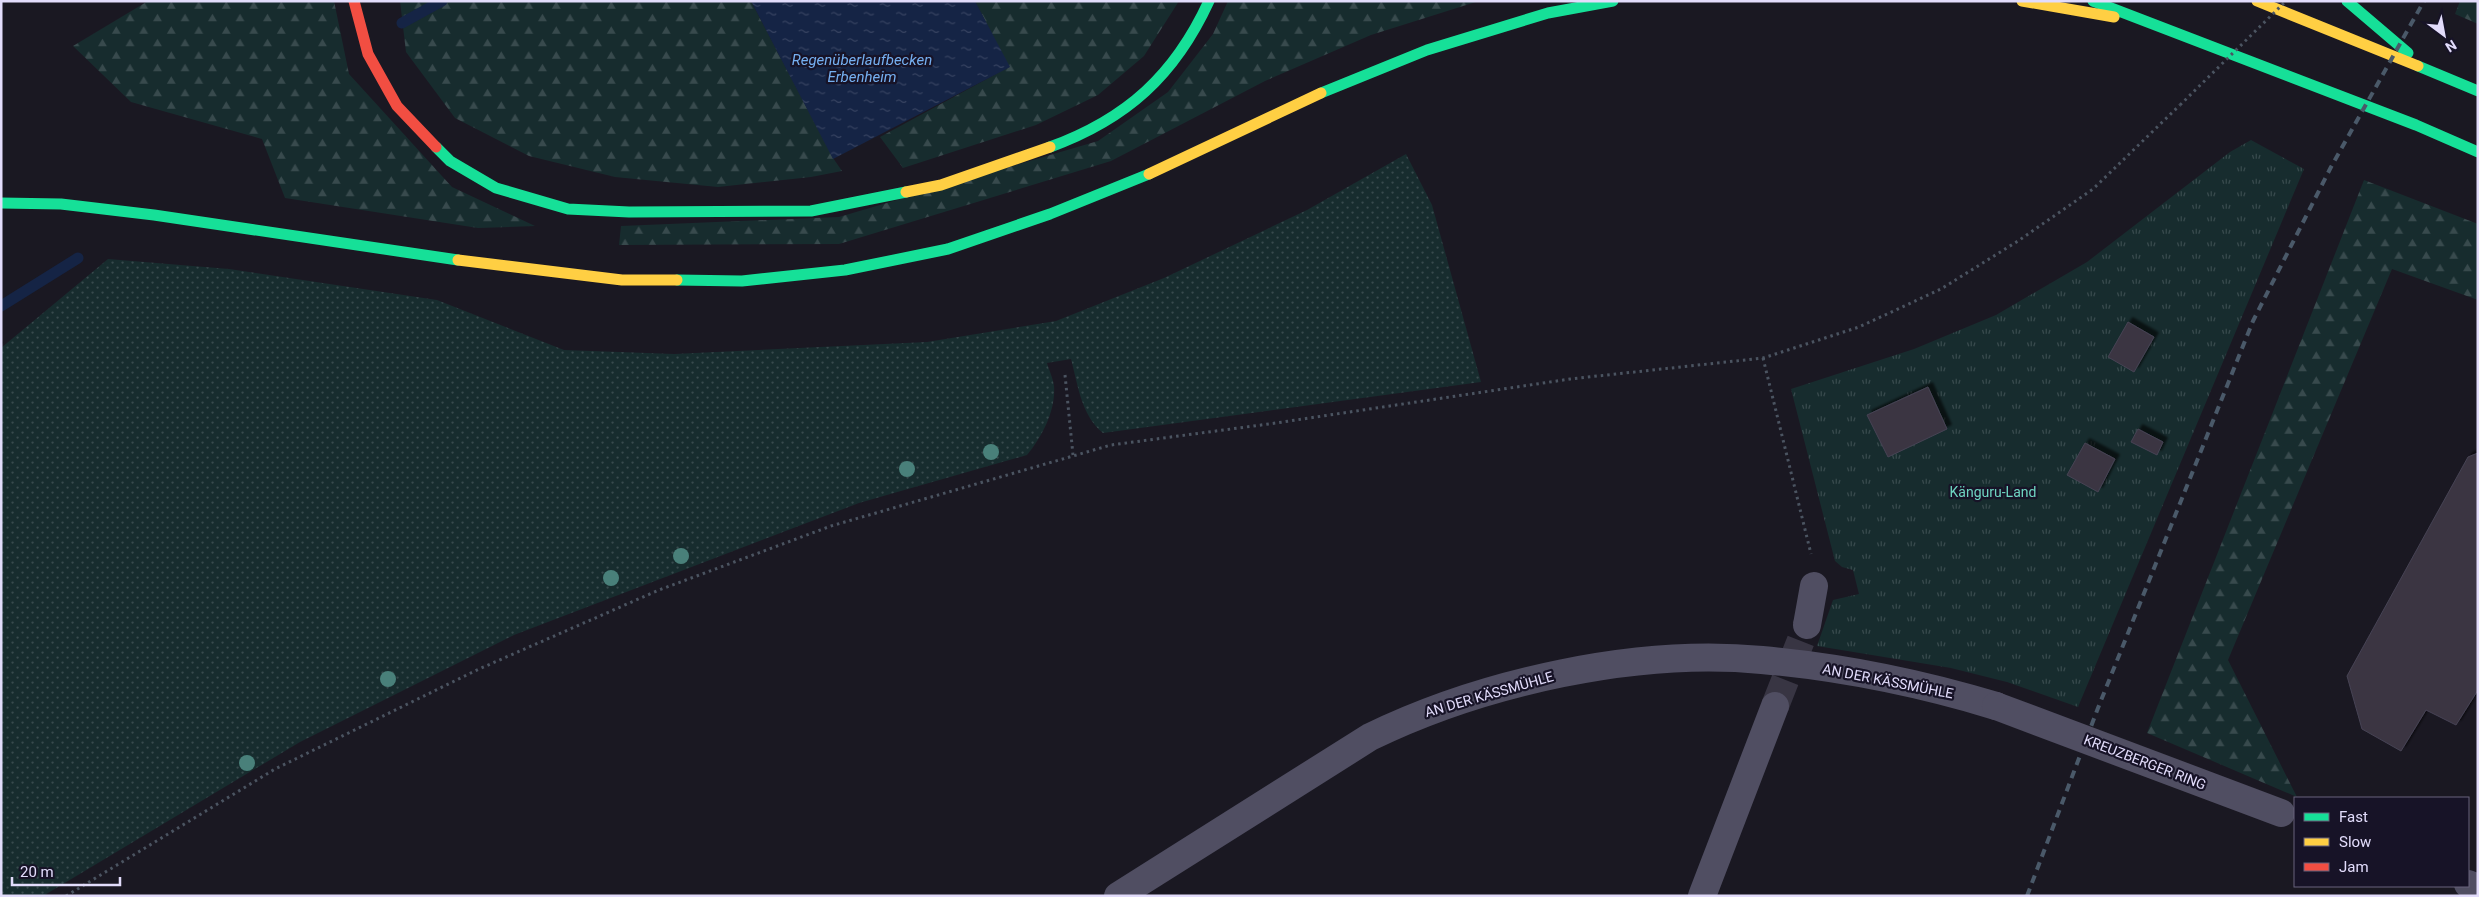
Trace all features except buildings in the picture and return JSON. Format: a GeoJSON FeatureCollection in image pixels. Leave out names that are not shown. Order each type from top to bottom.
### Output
{"type":"FeatureCollection","features":[{"type":"Feature","properties":{"kind":"highway"},"geometry":{"type":"LineString","coordinates":[[354,1],[368,54],[397,106],[450,161],[496,188],[568,209],[639,212],[811,211],[941,185],[1081,136],[1126,109],[1165,74],[1195,32],[1209,1]]}},
{"type":"Feature","properties":{"kind":"highway"},"geometry":{"type":"LineString","coordinates":[[1,203],[61,204],[154,214],[497,266],[622,280],[742,281],[845,270],[948,249],[1050,214],[1141,178],[1308,98],[1427,50],[1548,12],[1613,1]]}},
{"type":"Feature","properties":{"kind":"highway"},"geometry":{"type":"LineString","coordinates":[[2022,1],[2157,25]]}},
{"type":"Feature","properties":{"kind":"highway"},"geometry":{"type":"LineString","coordinates":[[2093,1],[2416,125],[2478,152]]}},
{"type":"Feature","properties":{"kind":"highway"},"geometry":{"type":"LineString","coordinates":[[2257,1],[2425,67],[2478,91]]}},
{"type":"Feature","properties":{"kind":"highway"},"geometry":{"type":"LineString","coordinates":[[2347,1],[2425,67]]}},
{"type":"Feature","properties":{"kind":"street"},"geometry":{"type":"LineString","coordinates":[[1806,625],[1814,586]]}},
{"type":"Feature","properties":{"kind":"street","name":"AN DER KÄSSMÜHLE"},"geometry":{"type":"LineString","coordinates":[[1118,896],[1370,737],[1410,717],[1482,693],[1553,675],[1634,662],[1698,659],[1761,660],[1910,683],[1996,706]]}},
{"type":"Feature","properties":{"kind":"street"},"geometry":{"type":"LineString","coordinates":[[1702,896],[1775,706]]}},
{"type":"Feature","properties":{"kind":"street","name":"KREUZBERGER RING"},"geometry":{"type":"LineString","coordinates":[[1996,706],[2288,816]]}},
{"type":"Feature","properties":{"kind":"path"},"geometry":{"type":"LineString","coordinates":[[66,896],[274,769],[479,669],[659,590],[831,526],[1111,445],[1276,423],[1560,380],[1764,358],[1859,327],[1940,288],[2018,241],[2093,189],[2286,1]]}},
{"type":"Feature","properties":{"kind":"path"},"geometry":{"type":"LineString","coordinates":[[1764,358],[1811,553],[1814,586]]}},
{"type":"Feature","properties":{"kind":"path"},"geometry":{"type":"LineString","coordinates":[[1065,375],[1074,455]]}},
{"type":"Feature","properties":{"kind":"green space"},"geometry":{"type":"Polygon","coordinates":[[[148,1],[334,1],[349,74],[452,187],[535,226],[478,228],[285,198],[262,139],[131,102],[73,46],[148,1]]]}},
{"type":"Feature","properties":{"kind":"green space"},"geometry":{"type":"Polygon","coordinates":[[[400,1],[751,1],[833,158],[842,171],[811,177],[718,187],[615,177],[529,156],[455,118],[406,52],[400,1]]]}},
{"type":"Feature","properties":{"kind":"green space"},"geometry":{"type":"Polygon","coordinates":[[[975,1],[1179,1],[1144,56],[1098,95],[1036,125],[903,168],[880,137],[1009,67],[975,1]]]}},
{"type":"Feature","properties":{"kind":"green space"},"geometry":{"type":"Polygon","coordinates":[[[1228,1],[1479,1],[1371,35],[1265,81],[1111,161],[839,244],[619,245],[621,226],[839,217],[1098,141],[1168,92],[1213,34],[1228,1]]]}},
{"type":"Feature","properties":{"kind":"green space"},"geometry":{"type":"Polygon","coordinates":[[[2460,1],[2478,1],[2478,24],[2455,14],[2460,1]]]}},
{"type":"Feature","properties":{"kind":"green space","name":"Känguru-Land"},"geometry":{"type":"Polygon","coordinates":[[[2251,140],[2304,169],[2078,707],[2007,682],[1951,668],[1817,646],[1833,600],[1859,594],[1853,570],[1842,567],[1835,561],[1791,389],[1914,349],[1996,315],[2087,262],[2230,152],[2251,140]]]}},
{"type":"Feature","properties":{"kind":"green space"},"geometry":{"type":"Polygon","coordinates":[[[1406,154],[1432,205],[1481,382],[1103,433],[1085,409],[1071,359],[1047,363],[1054,386],[1053,404],[1043,432],[1027,455],[859,503],[514,635],[300,742],[43,896],[1,896],[1,348],[108,259],[229,269],[437,300],[564,350],[674,354],[927,342],[1056,321],[1164,278],[1307,210],[1406,154]]]}},
{"type":"Feature","properties":{"kind":"green space"},"geometry":{"type":"Polygon","coordinates":[[[2364,180],[2478,224],[2478,300],[2392,269],[2228,660],[2297,797],[2147,733],[2364,180]]]}},
{"type":"Feature","properties":{"kind":"water","name":"Regenüberlaufbecken Erbenheim"},"geometry":{"type":"Polygon","coordinates":[[[751,1],[975,1],[1010,67],[833,159],[751,1]]]}},
{"type":"Feature","properties":{"kind":"waterway"},"geometry":{"type":"LineString","coordinates":[[402,23],[442,1]]}},
{"type":"Feature","properties":{"kind":"waterway"},"geometry":{"type":"LineString","coordinates":[[1,306],[78,258]]}},
{"type":"Feature","properties":{"kind":"tunnel"},"geometry":{"type":"LineString","coordinates":[[1775,706],[1807,625]]}},
{"type":"Feature","properties":{"kind":"railway"},"geometry":{"type":"LineString","coordinates":[[2027,896],[2098,708],[2253,321],[2331,167],[2424,1]]}},
{"type":"Feature","properties":{"kind":"traffic: fast"},"geometry":{"type":"LineString","coordinates":[[1050,147],[1078,136],[1103,123],[1146,91],[1181,51],[1209,1]]}},
{"type":"Feature","properties":{"kind":"traffic: fast"},"geometry":{"type":"LineString","coordinates":[[1321,93],[1427,50],[1548,13],[1613,1]]}},
{"type":"Feature","properties":{"kind":"traffic: fast"},"geometry":{"type":"LineString","coordinates":[[2093,1],[2416,125],[2478,152]]}},
{"type":"Feature","properties":{"kind":"traffic: fast"},"geometry":{"type":"LineString","coordinates":[[2347,1],[2408,53]]}},
{"type":"Feature","properties":{"kind":"traffic: fast"},"geometry":{"type":"LineString","coordinates":[[2418,66],[2478,91]]}},
{"type":"Feature","properties":{"kind":"traffic: fast"},"geometry":{"type":"LineString","coordinates":[[436,147],[450,161],[496,188],[568,209],[629,212],[811,211],[906,192]]}},
{"type":"Feature","properties":{"kind":"traffic: fast"},"geometry":{"type":"LineString","coordinates":[[677,280],[742,281],[845,270],[948,249],[1050,214],[1149,174]]}},
{"type":"Feature","properties":{"kind":"traffic: fast"},"geometry":{"type":"LineString","coordinates":[[1,203],[61,204],[154,215],[458,260]]}},
{"type":"Feature","properties":{"kind":"traffic: slow"},"geometry":{"type":"LineString","coordinates":[[2022,1],[2114,17]]}},
{"type":"Feature","properties":{"kind":"traffic: slow"},"geometry":{"type":"LineString","coordinates":[[2257,1],[2418,66]]}},
{"type":"Feature","properties":{"kind":"traffic: slow"},"geometry":{"type":"LineString","coordinates":[[1149,174],[1321,93]]}},
{"type":"Feature","properties":{"kind":"traffic: slow"},"geometry":{"type":"LineString","coordinates":[[906,192],[941,185],[1050,147]]}},
{"type":"Feature","properties":{"kind":"traffic: slow"},"geometry":{"type":"LineString","coordinates":[[458,260],[622,280],[677,280]]}},
{"type":"Feature","properties":{"kind":"traffic: jam"},"geometry":{"type":"LineString","coordinates":[[354,1],[368,54],[397,106],[436,147]]}}]}
